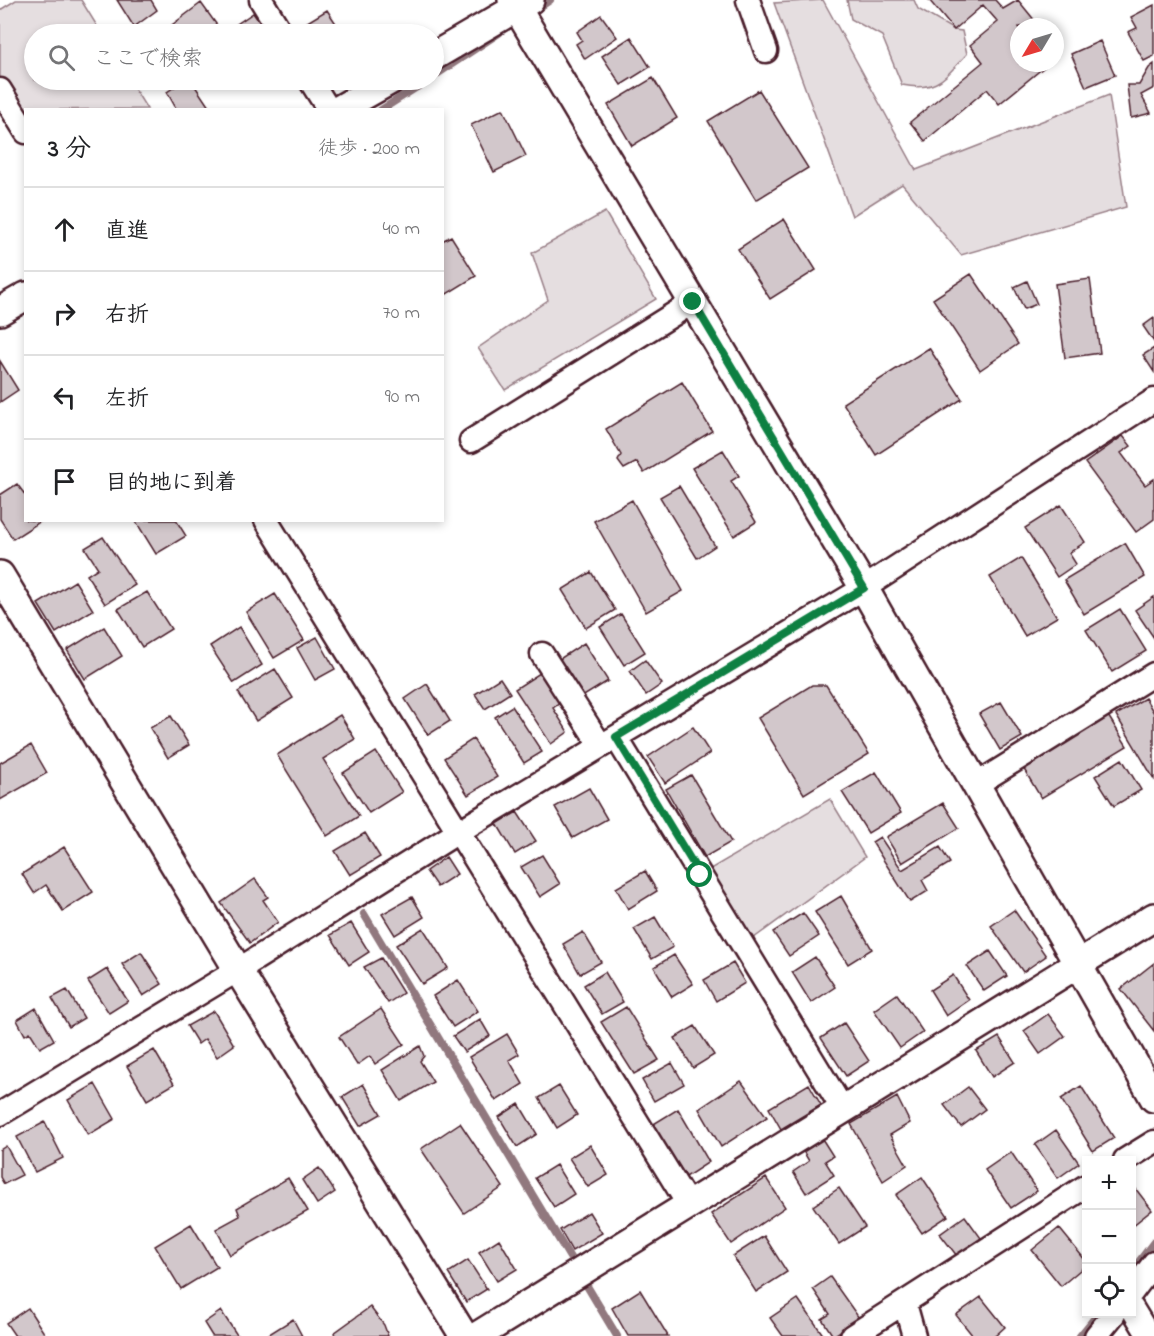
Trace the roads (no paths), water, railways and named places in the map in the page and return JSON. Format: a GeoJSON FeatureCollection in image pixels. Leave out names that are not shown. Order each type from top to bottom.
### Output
{"type":"FeatureCollection","features":[{"type":"Feature","properties":{"kind":"street"},"geometry":{"type":"LineString","coordinates":[[261,0],[276,24]]}},
{"type":"Feature","properties":{"kind":"street"},"geometry":{"type":"LineString","coordinates":[[748,0],[766,51]]}},
{"type":"Feature","properties":{"kind":"street"},"geometry":{"type":"LineString","coordinates":[[444,50],[520,3],[693,302],[864,588],[1079,962],[1154,1098]]}},
{"type":"Feature","properties":{"kind":"street"},"geometry":{"type":"LineString","coordinates":[[0,90],[24,129]]}},
{"type":"Feature","properties":{"kind":"street"},"geometry":{"type":"LineString","coordinates":[[316,90],[327,108]]}},
{"type":"Feature","properties":{"kind":"street"},"geometry":{"type":"LineString","coordinates":[[342,108],[373,90]]}},
{"type":"Feature","properties":{"kind":"street"},"geometry":{"type":"LineString","coordinates":[[0,311],[24,297]]}},
{"type":"Feature","properties":{"kind":"street"},"geometry":{"type":"LineString","coordinates":[[471,441],[693,302]]}},
{"type":"Feature","properties":{"kind":"street"},"geometry":{"type":"LineString","coordinates":[[0,1114],[238,970],[458,832],[864,588],[1154,400]]}},
{"type":"Feature","properties":{"kind":"street"},"geometry":{"type":"LineString","coordinates":[[267,522],[687,1204]]}},
{"type":"Feature","properties":{"kind":"street"},"geometry":{"type":"LineString","coordinates":[[0,575],[238,970],[464,1336]]}},
{"type":"Feature","properties":{"kind":"street"},"geometry":{"type":"LineString","coordinates":[[542,654],[608,742],[842,1108]]}},
{"type":"Feature","properties":{"kind":"street"},"geometry":{"type":"LineString","coordinates":[[977,784],[1154,674]]}},
{"type":"Feature","properties":{"kind":"street"},"geometry":{"type":"LineString","coordinates":[[477,1336],[1154,917]]}},
{"type":"Feature","properties":{"kind":"street"},"geometry":{"type":"LineString","coordinates":[[1133,1156],[1154,1142]]}},
{"type":"Feature","properties":{"kind":"street"},"geometry":{"type":"LineString","coordinates":[[852,1336],[1082,1189]]}},
{"type":"Feature","properties":{"kind":"street"},"geometry":{"type":"LineString","coordinates":[[1136,1286],[1154,1263]]}},
{"type":"Feature","properties":{"kind":"street"},"geometry":{"type":"LineString","coordinates":[[905,1304],[914,1336]]}},
{"type":"Feature","properties":{"kind":"street"},"geometry":{"type":"LineString","coordinates":[[1136,1316],[1149,1336]]}},
{"type":"Feature","properties":{"kind":"street"},"geometry":{"type":"LineString","coordinates":[[1096,1336],[1111,1318]]}},
{"type":"Feature","properties":{"kind":"waterway"},"geometry":{"type":"LineString","coordinates":[[534,11],[550,0]]}},
{"type":"Feature","properties":{"kind":"waterway"},"geometry":{"type":"LineString","coordinates":[[444,69],[499,33]]}},
{"type":"Feature","properties":{"kind":"waterway"},"geometry":{"type":"LineString","coordinates":[[384,108],[412,90]]}},
{"type":"Feature","properties":{"kind":"waterway"},"geometry":{"type":"LineString","coordinates":[[364,914],[617,1336]]}},
{"type":"Feature","properties":{"kind":"waterway"},"geometry":{"type":"LineString","coordinates":[[1136,1266],[1154,1242]]}},
{"type":"Feature","properties":{"kind":"waterway"},"geometry":{"type":"LineString","coordinates":[[1080,1336],[1095,1318]]}}]}
